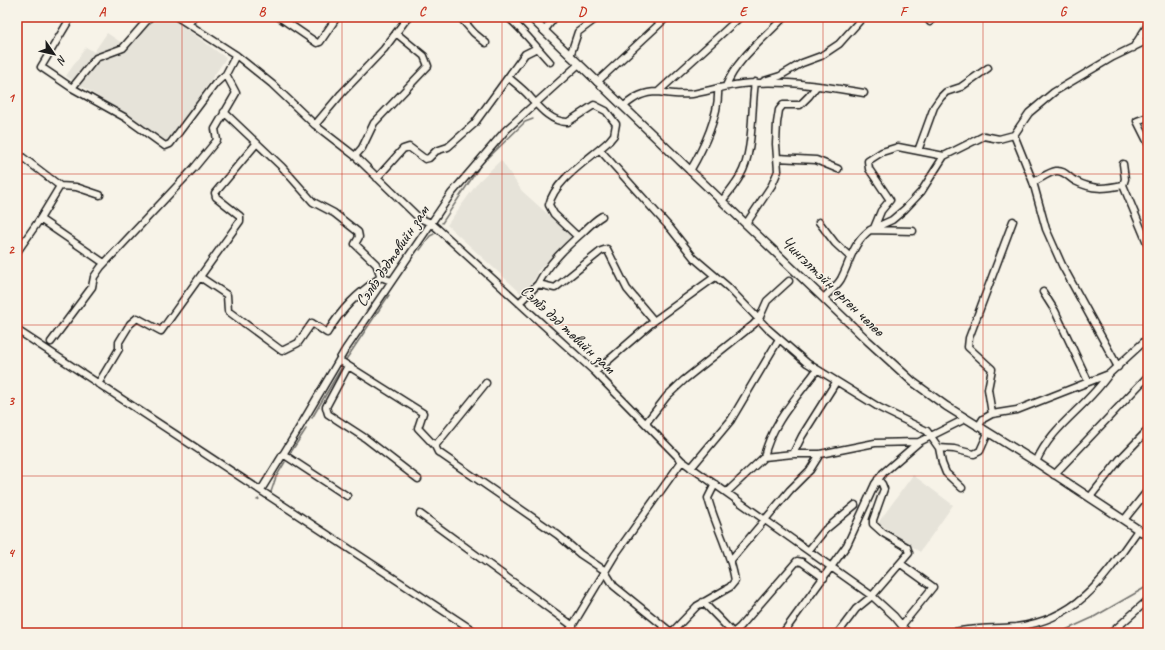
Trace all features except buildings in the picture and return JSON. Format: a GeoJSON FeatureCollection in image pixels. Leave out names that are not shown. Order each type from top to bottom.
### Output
{"type":"FeatureCollection","features":[{"type":"Feature","properties":{"kind":"main road","name":"Чингэлтэйн өргөн чөлөө"},"geometry":{"type":"LineString","coordinates":[[530,17],[896,367],[934,398],[1036,462],[1148,536]]}},
{"type":"Feature","properties":{"kind":"street"},"geometry":{"type":"LineString","coordinates":[[71,17],[41,67],[72,88],[126,118],[165,146],[170,144],[215,84],[226,74],[236,55]]}},
{"type":"Feature","properties":{"kind":"street"},"geometry":{"type":"LineString","coordinates":[[72,88],[96,58],[123,48],[150,17]]}},
{"type":"Feature","properties":{"kind":"street","name":"Сэлбэ дэд төвийн зам"},"geometry":{"type":"LineString","coordinates":[[177,17],[236,55],[272,84],[315,125],[355,156],[421,220],[431,223],[595,372],[682,461],[727,492],[764,521],[808,550],[872,596],[902,625],[908,633]]}},
{"type":"Feature","properties":{"kind":"street"},"geometry":{"type":"LineString","coordinates":[[188,24],[194,17]]}},
{"type":"Feature","properties":{"kind":"street"},"geometry":{"type":"LineString","coordinates":[[279,17],[317,43],[320,42],[337,17]]}},
{"type":"Feature","properties":{"kind":"street"},"geometry":{"type":"LineString","coordinates":[[315,125],[341,94],[384,49],[408,17]]}},
{"type":"Feature","properties":{"kind":"street"},"geometry":{"type":"LineString","coordinates":[[460,17],[486,43]]}},
{"type":"Feature","properties":{"kind":"street"},"geometry":{"type":"LineString","coordinates":[[508,17],[527,34],[550,62]]}},
{"type":"Feature","properties":{"kind":"street"},"geometry":{"type":"LineString","coordinates":[[544,31],[555,17]]}},
{"type":"Feature","properties":{"kind":"street"},"geometry":{"type":"LineString","coordinates":[[570,56],[578,32],[598,17]]}},
{"type":"Feature","properties":{"kind":"street"},"geometry":{"type":"LineString","coordinates":[[597,82],[667,17]]}},
{"type":"Feature","properties":{"kind":"street"},"geometry":{"type":"LineString","coordinates":[[658,92],[740,17]]}},
{"type":"Feature","properties":{"kind":"street"},"geometry":{"type":"LineString","coordinates":[[726,86],[730,76],[745,58],[784,17]]}},
{"type":"Feature","properties":{"kind":"street"},"geometry":{"type":"LineString","coordinates":[[757,83],[780,76],[802,63],[821,56],[839,44],[863,17]]}},
{"type":"Feature","properties":{"kind":"street"},"geometry":{"type":"LineString","coordinates":[[1132,49],[1148,25]]}},
{"type":"Feature","properties":{"kind":"street"},"geometry":{"type":"LineString","coordinates":[[355,156],[362,148],[374,123],[428,66],[424,56],[396,33]]}},
{"type":"Feature","properties":{"kind":"street"},"geometry":{"type":"LineString","coordinates":[[824,298],[841,279],[849,256],[863,236],[872,229],[892,220],[905,209],[921,192],[944,156],[984,136],[999,139],[1014,135],[1029,113],[1054,92],[1113,57],[1148,40]]}},
{"type":"Feature","properties":{"kind":"street"},"geometry":{"type":"LineString","coordinates":[[377,178],[404,149],[409,147],[425,159],[429,158],[436,151],[448,147],[474,124],[509,78],[524,54],[537,48]]}},
{"type":"Feature","properties":{"kind":"street","name":"Сэлбэ дэдтөвийн зам"},"geometry":{"type":"LineString","coordinates":[[261,490],[338,360],[450,194],[506,130],[579,64]]}},
{"type":"Feature","properties":{"kind":"street"},"geometry":{"type":"LineString","coordinates":[[918,151],[934,107],[941,97],[946,92],[961,87],[988,68]]}},
{"type":"Feature","properties":{"kind":"street"},"geometry":{"type":"LineString","coordinates":[[51,342],[92,287],[94,277],[104,264],[194,168],[217,140],[215,129],[236,93],[226,74]]}},
{"type":"Feature","properties":{"kind":"street"},"geometry":{"type":"LineString","coordinates":[[509,78],[530,96],[535,104],[544,112],[564,122],[572,120],[594,105],[599,106],[613,118],[616,124],[614,135],[600,150],[563,181],[551,195],[549,205],[554,214],[577,236]]}},
{"type":"Feature","properties":{"kind":"street"},"geometry":{"type":"LineString","coordinates":[[624,106],[638,95],[650,92],[680,95],[726,86],[757,83],[784,83],[864,93]]}},
{"type":"Feature","properties":{"kind":"street"},"geometry":{"type":"LineString","coordinates":[[722,201],[741,175],[746,160],[757,83]]}},
{"type":"Feature","properties":{"kind":"street"},"geometry":{"type":"LineString","coordinates":[[746,224],[772,184],[778,170],[776,144],[779,110],[783,105],[800,105],[816,87]]}},
{"type":"Feature","properties":{"kind":"street"},"geometry":{"type":"LineString","coordinates":[[690,171],[708,138],[718,96],[718,88]]}},
{"type":"Feature","properties":{"kind":"street"},"geometry":{"type":"LineString","coordinates":[[224,112],[289,174],[313,202],[334,214],[358,232],[359,237],[355,244],[376,264],[381,277],[391,281]]}},
{"type":"Feature","properties":{"kind":"street"},"geometry":{"type":"LineString","coordinates":[[1148,117],[1138,121],[1148,143]]}},
{"type":"Feature","properties":{"kind":"street"},"geometry":{"type":"LineString","coordinates":[[1014,135],[1033,182],[1046,229],[1062,265],[1118,367]]}},
{"type":"Feature","properties":{"kind":"street"},"geometry":{"type":"LineString","coordinates":[[98,384],[119,349],[119,342],[130,324],[137,318],[160,331],[240,221],[240,216],[216,197],[215,193],[256,144]]}},
{"type":"Feature","properties":{"kind":"street"},"geometry":{"type":"LineString","coordinates":[[872,229],[881,210],[890,200],[868,169],[868,161],[882,152],[898,147],[944,156]]}},
{"type":"Feature","properties":{"kind":"street"},"geometry":{"type":"LineString","coordinates":[[600,150],[671,229],[694,258],[714,277],[728,287],[779,339],[816,371],[885,411],[925,429],[939,448],[945,470],[962,488]]}},
{"type":"Feature","properties":{"kind":"street"},"geometry":{"type":"LineString","coordinates":[[17,153],[60,186],[76,187],[100,196]]}},
{"type":"Feature","properties":{"kind":"street"},"geometry":{"type":"LineString","coordinates":[[777,158],[816,160],[838,169]]}},
{"type":"Feature","properties":{"kind":"street"},"geometry":{"type":"LineString","coordinates":[[1123,164],[1125,179],[1123,185],[1148,245]]}},
{"type":"Feature","properties":{"kind":"street"},"geometry":{"type":"LineString","coordinates":[[1033,182],[1055,172],[1063,172],[1074,180],[1104,189],[1123,185]]}},
{"type":"Feature","properties":{"kind":"street"},"geometry":{"type":"LineString","coordinates":[[17,252],[40,219],[60,186]]}},
{"type":"Feature","properties":{"kind":"street"},"geometry":{"type":"LineString","coordinates":[[519,303],[538,284],[559,254],[596,219],[602,216]]}},
{"type":"Feature","properties":{"kind":"street"},"geometry":{"type":"LineString","coordinates":[[40,219],[104,264]]}},
{"type":"Feature","properties":{"kind":"street"},"geometry":{"type":"LineString","coordinates":[[992,414],[988,389],[992,369],[968,347],[968,343],[1013,221]]}},
{"type":"Feature","properties":{"kind":"street"},"geometry":{"type":"LineString","coordinates":[[819,222],[835,243],[849,256]]}},
{"type":"Feature","properties":{"kind":"street"},"geometry":{"type":"LineString","coordinates":[[872,229],[913,231]]}},
{"type":"Feature","properties":{"kind":"street"},"geometry":{"type":"LineString","coordinates":[[538,284],[555,288],[601,251],[607,249],[627,289],[654,321]]}},
{"type":"Feature","properties":{"kind":"street"},"geometry":{"type":"LineString","coordinates":[[200,277],[227,295],[228,311],[282,351],[298,342],[312,322],[327,333],[345,306],[381,277]]}},
{"type":"Feature","properties":{"kind":"street"},"geometry":{"type":"LineString","coordinates":[[595,372],[654,321],[714,277]]}},
{"type":"Feature","properties":{"kind":"street"},"geometry":{"type":"LineString","coordinates":[[646,424],[667,396],[684,380],[733,342],[759,318],[767,301],[789,281]]}},
{"type":"Feature","properties":{"kind":"street"},"geometry":{"type":"LineString","coordinates":[[1043,292],[1055,311],[1088,381]]}},
{"type":"Feature","properties":{"kind":"street"},"geometry":{"type":"LineString","coordinates":[[17,330],[477,633]]}},
{"type":"Feature","properties":{"kind":"street"},"geometry":{"type":"LineString","coordinates":[[1036,462],[1043,446],[1061,425],[1101,386],[1109,374],[1148,338]]}},
{"type":"Feature","properties":{"kind":"street"},"geometry":{"type":"LineString","coordinates":[[691,468],[731,420],[779,339]]}},
{"type":"Feature","properties":{"kind":"street"},"geometry":{"type":"LineString","coordinates":[[338,360],[423,413],[418,428],[446,459],[459,466],[558,535],[580,554],[604,570],[614,586],[672,633],[690,611],[734,584],[734,572],[722,538],[717,529],[708,498],[715,484]]}},
{"type":"Feature","properties":{"kind":"street"},"geometry":{"type":"LineString","coordinates":[[348,366],[326,408],[328,414],[365,438],[418,479]]}},
{"type":"Feature","properties":{"kind":"street"},"geometry":{"type":"LineString","coordinates":[[727,492],[764,457],[768,442],[777,426],[816,371]]}},
{"type":"Feature","properties":{"kind":"street"},"geometry":{"type":"LineString","coordinates":[[978,427],[983,419],[992,414],[1018,410],[1088,381],[1109,374]]}},
{"type":"Feature","properties":{"kind":"street"},"geometry":{"type":"LineString","coordinates":[[1054,475],[1148,376]]}},
{"type":"Feature","properties":{"kind":"street"},"geometry":{"type":"LineString","coordinates":[[434,446],[486,382]]}},
{"type":"Feature","properties":{"kind":"street"},"geometry":{"type":"LineString","coordinates":[[793,454],[802,436],[836,382]]}},
{"type":"Feature","properties":{"kind":"street"},"geometry":{"type":"LineString","coordinates":[[783,633],[832,567],[853,534],[878,479],[890,465],[919,442],[966,419]]}},
{"type":"Feature","properties":{"kind":"street"},"geometry":{"type":"LineString","coordinates":[[1090,497],[1120,459],[1148,430]]}},
{"type":"Feature","properties":{"kind":"street"},"geometry":{"type":"LineString","coordinates":[[939,448],[954,449],[975,454],[980,451],[988,433]]}},
{"type":"Feature","properties":{"kind":"street"},"geometry":{"type":"LineString","coordinates":[[764,457],[793,454],[820,454],[862,444],[919,442]]}},
{"type":"Feature","properties":{"kind":"street"},"geometry":{"type":"LineString","coordinates":[[283,454],[347,496]]}},
{"type":"Feature","properties":{"kind":"street"},"geometry":{"type":"LineString","coordinates":[[730,561],[810,470],[820,454]]}},
{"type":"Feature","properties":{"kind":"street"},"geometry":{"type":"LineString","coordinates":[[568,633],[604,570],[682,461]]}},
{"type":"Feature","properties":{"kind":"street"},"geometry":{"type":"LineString","coordinates":[[838,633],[856,609],[872,596],[909,553],[907,547],[883,533],[873,524],[884,489],[878,479]]}},
{"type":"Feature","properties":{"kind":"street"},"geometry":{"type":"LineString","coordinates":[[1124,520],[1148,490]]}},
{"type":"Feature","properties":{"kind":"street"},"geometry":{"type":"LineString","coordinates":[[808,550],[825,530],[855,505]]}},
{"type":"Feature","properties":{"kind":"street"},"geometry":{"type":"LineString","coordinates":[[420,514],[572,626]]}},
{"type":"Feature","properties":{"kind":"street"},"geometry":{"type":"LineString","coordinates":[[949,633],[1029,625],[1070,608],[1085,598],[1098,584],[1138,530]]}},
{"type":"Feature","properties":{"kind":"street"},"geometry":{"type":"LineString","coordinates":[[703,602],[733,633],[740,627],[797,561],[802,562],[824,578]]}},
{"type":"Feature","properties":{"kind":"street"},"geometry":{"type":"LineString","coordinates":[[901,564],[933,587],[902,625]]}},
{"type":"Feature","properties":{"kind":"street"},"geometry":{"type":"LineString","coordinates":[[1111,633],[1148,600]]}},
{"type":"Feature","properties":{"kind":"shaded area"},"geometry":{"type":"Polygon","coordinates":[[[144,17],[156,17],[166,20],[170,17],[226,58],[167,144],[150,134],[152,131],[66,76],[86,47],[94,52],[107,33],[122,43],[144,17]]]}},
{"type":"Feature","properties":{"kind":"shaded area"},"geometry":{"type":"Polygon","coordinates":[[[501,160],[522,191],[572,236],[537,272],[536,277],[522,294],[447,225],[479,181],[501,160]]]}},
{"type":"Feature","properties":{"kind":"shaded area"},"geometry":{"type":"Polygon","coordinates":[[[913,475],[953,505],[920,552],[878,523],[913,475]]]}},
{"type":"Feature","properties":{"kind":"waterway"},"geometry":{"type":"LineString","coordinates":[[487,159],[525,122],[533,119]]}},
{"type":"Feature","properties":{"kind":"waterway"},"geometry":{"type":"LineString","coordinates":[[442,223],[478,169]]}},
{"type":"Feature","properties":{"kind":"waterway"},"geometry":{"type":"LineString","coordinates":[[420,250],[430,236],[434,234]]}},
{"type":"Feature","properties":{"kind":"waterway"},"geometry":{"type":"LineString","coordinates":[[345,361],[389,295]]}},
{"type":"Feature","properties":{"kind":"waterway"},"geometry":{"type":"LineString","coordinates":[[312,418],[342,367]]}},
{"type":"Feature","properties":{"kind":"waterway"},"geometry":{"type":"LineString","coordinates":[[289,455],[306,429]]}},
{"type":"Feature","properties":{"kind":"waterway"},"geometry":{"type":"LineString","coordinates":[[271,492],[276,477],[285,462]]}},
{"type":"Feature","properties":{"kind":"waterway"},"geometry":{"type":"LineString","coordinates":[[1059,633],[1092,618],[1148,586]]}}]}
